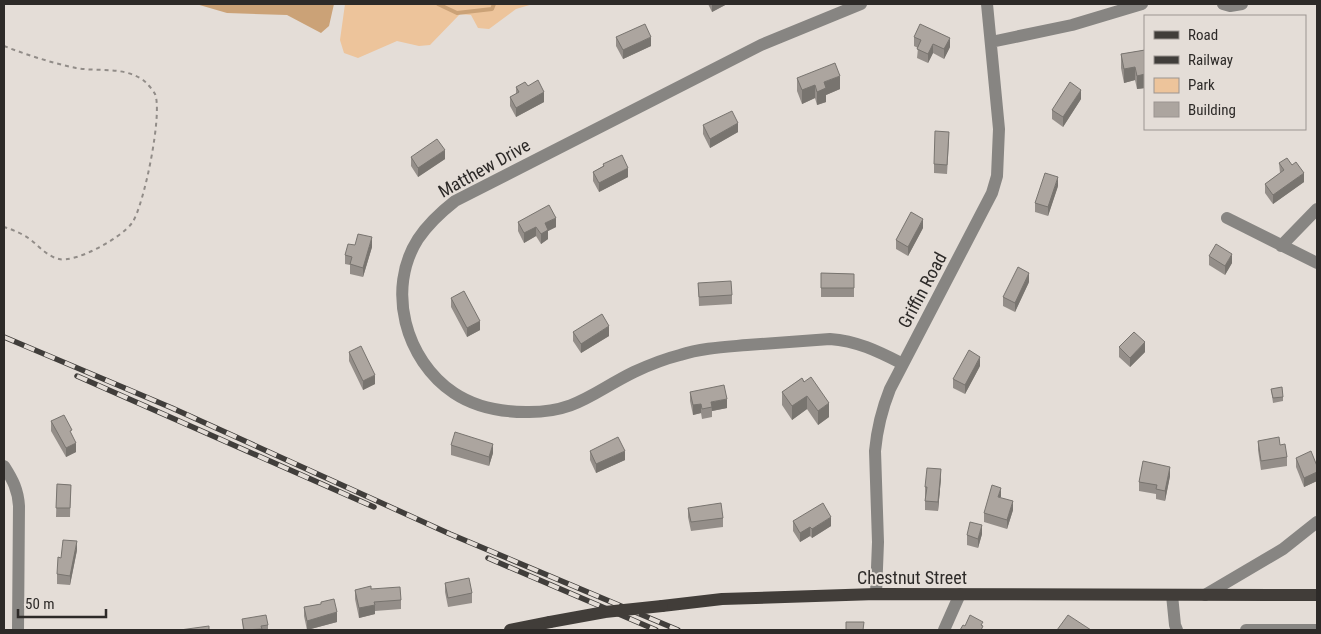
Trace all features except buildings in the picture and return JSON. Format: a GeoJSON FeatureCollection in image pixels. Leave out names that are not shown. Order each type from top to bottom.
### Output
{"type":"FeatureCollection","features":[{"type":"Feature","properties":{"kind":"main road","name":"Chestnut Street"},"geometry":{"type":"LineString","coordinates":[[510,630],[605,612],[722,599],[876,594],[1317,595]]}},
{"type":"Feature","properties":{"kind":"street","name":"Matthew Drive"},"geometry":{"type":"LineString","coordinates":[[861,4],[801,27],[752,49],[455,201],[436,217],[417,241],[404,275],[402,308],[413,344],[439,380],[455,394],[466,399],[496,410],[511,412],[545,412],[564,409],[584,401],[633,373],[657,362],[704,349],[830,339],[861,344],[903,364]]}},
{"type":"Feature","properties":{"kind":"street","name":"Griffin Road"},"geometry":{"type":"LineString","coordinates":[[876,594],[878,542],[876,450],[883,406],[992,193],[997,176],[999,129],[987,4]]}},
{"type":"Feature","properties":{"kind":"street"},"geometry":{"type":"LineString","coordinates":[[991,42],[1081,22],[1142,4]]}},
{"type":"Feature","properties":{"kind":"street"},"geometry":{"type":"LineString","coordinates":[[1223,4],[1230,6],[1242,4]]}},
{"type":"Feature","properties":{"kind":"street"},"geometry":{"type":"LineString","coordinates":[[1281,246],[1317,209]]}},
{"type":"Feature","properties":{"kind":"street"},"geometry":{"type":"LineString","coordinates":[[1227,218],[1317,263]]}},
{"type":"Feature","properties":{"kind":"street"},"geometry":{"type":"LineString","coordinates":[[4,466],[14,482],[19,500],[18,630]]}},
{"type":"Feature","properties":{"kind":"street"},"geometry":{"type":"LineString","coordinates":[[1205,595],[1283,549],[1317,522]]}},
{"type":"Feature","properties":{"kind":"street"},"geometry":{"type":"LineString","coordinates":[[944,630],[960,594]]}},
{"type":"Feature","properties":{"kind":"street"},"geometry":{"type":"LineString","coordinates":[[1172,595],[1177,630]]}},
{"type":"Feature","properties":{"kind":"street"},"geometry":{"type":"LineString","coordinates":[[1246,630],[1317,630]]}},
{"type":"Feature","properties":{"kind":"path"},"geometry":{"type":"LineString","coordinates":[[4,46],[79,68],[120,70],[143,80],[155,94],[157,121],[149,171],[137,211],[131,224],[116,236],[83,256],[60,260],[51,256],[26,236],[4,226]]}},
{"type":"Feature","properties":{"kind":"green space"},"geometry":{"type":"Polygon","coordinates":[[[345,4],[533,4],[516,9],[489,29],[478,28],[471,15],[460,14],[430,45],[419,46],[397,41],[358,58],[344,53],[340,40],[345,4]]]}},
{"type":"Feature","properties":{"kind":"shaded area"},"geometry":{"type":"Polygon","coordinates":[[[196,4],[334,4],[329,26],[321,33],[287,15],[227,13],[196,4]]]}},
{"type":"Feature","properties":{"kind":"waterway"},"geometry":{"type":"LineString","coordinates":[[438,4],[457,13],[492,9],[494,4]]}},
{"type":"Feature","properties":{"kind":"railway"},"geometry":{"type":"LineString","coordinates":[[4,337],[172,408],[450,534],[678,630]]}},
{"type":"Feature","properties":{"kind":"railway"},"geometry":{"type":"LineString","coordinates":[[77,376],[374,507]]}},
{"type":"Feature","properties":{"kind":"railway"},"geometry":{"type":"LineString","coordinates":[[488,558],[656,630]]}}]}
